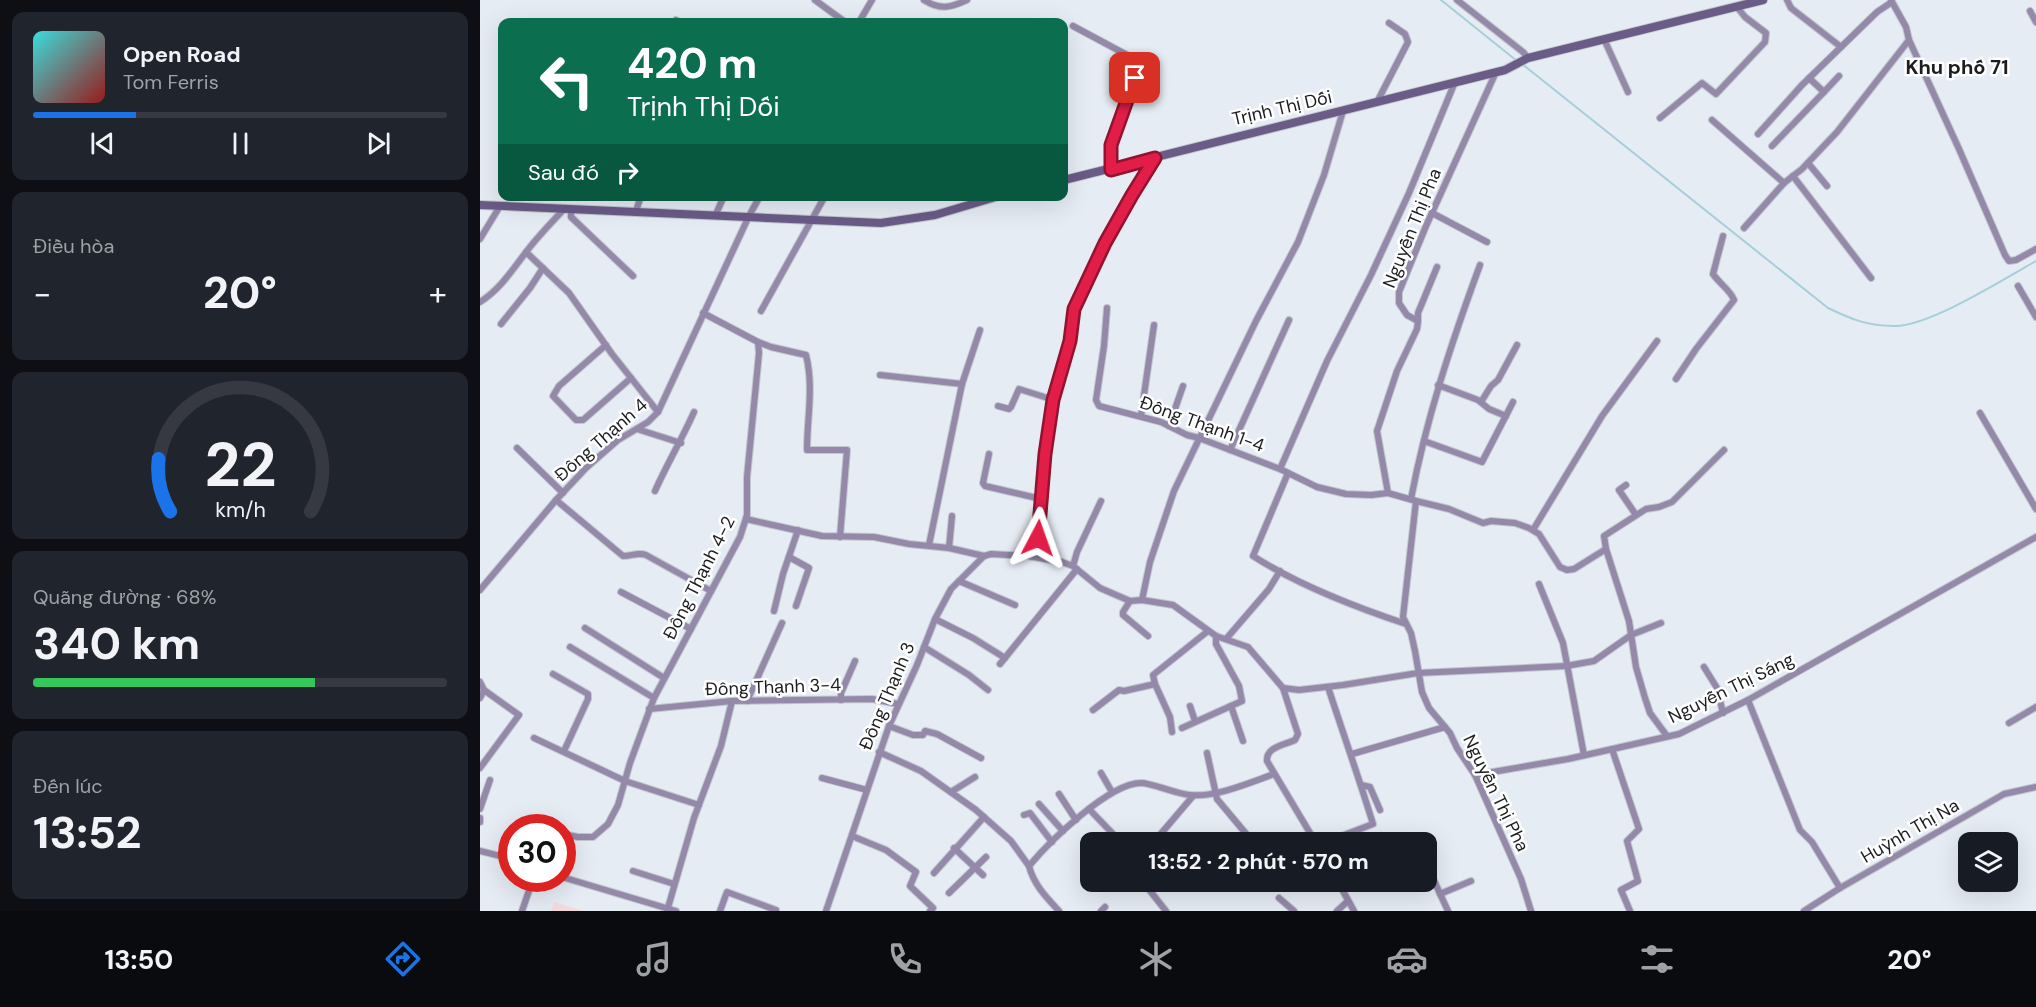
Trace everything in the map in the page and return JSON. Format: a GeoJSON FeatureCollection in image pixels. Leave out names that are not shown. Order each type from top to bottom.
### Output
{"type":"FeatureCollection","features":[{"type":"Feature","properties":{"kind":"main road","name":"Trịnh Thị Dối"},"geometry":{"type":"LineString","coordinates":[[1068,179],[1496,72],[1526,59],[1763,0]]}},
{"type":"Feature","properties":{"kind":"main road"},"geometry":{"type":"LineString","coordinates":[[480,205],[881,223],[935,215],[982,201]]}},
{"type":"Feature","properties":{"kind":"street"},"geometry":{"type":"LineString","coordinates":[[815,0],[839,18]]}},
{"type":"Feature","properties":{"kind":"street"},"geometry":{"type":"LineString","coordinates":[[861,18],[872,0]]}},
{"type":"Feature","properties":{"kind":"street"},"geometry":{"type":"LineString","coordinates":[[924,0],[940,8],[950,8],[967,0]]}},
{"type":"Feature","properties":{"kind":"street"},"geometry":{"type":"LineString","coordinates":[[1457,0],[1523,52],[1526,59]]}},
{"type":"Feature","properties":{"kind":"street"},"geometry":{"type":"LineString","coordinates":[[1788,0],[1791,8],[1841,47]]}},
{"type":"Feature","properties":{"kind":"street"},"geometry":{"type":"LineString","coordinates":[[1758,134],[1809,78],[1876,12],[1891,1],[1906,27],[1909,40],[2005,255],[2009,261],[2016,260],[2036,249]]}},
{"type":"Feature","properties":{"kind":"street"},"geometry":{"type":"LineString","coordinates":[[1660,118],[1702,83],[1716,94],[1765,42],[1766,33],[1745,17],[1737,7]]}},
{"type":"Feature","properties":{"kind":"street"},"geometry":{"type":"LineString","coordinates":[[2030,11],[2036,22]]}},
{"type":"Feature","properties":{"kind":"street"},"geometry":{"type":"LineString","coordinates":[[1377,102],[1408,42],[1405,34],[1389,23]]}},
{"type":"Feature","properties":{"kind":"street"},"geometry":{"type":"LineString","coordinates":[[1073,26],[1142,63],[1111,145],[1111,170]]}},
{"type":"Feature","properties":{"kind":"street"},"geometry":{"type":"LineString","coordinates":[[1604,39],[1628,92]]}},
{"type":"Feature","properties":{"kind":"street"},"geometry":{"type":"LineString","coordinates":[[1744,228],[1784,183],[1837,132],[1909,40]]}},
{"type":"Feature","properties":{"kind":"street","name":"Nguyễn Thị Pha"},"geometry":{"type":"LineString","coordinates":[[1418,321],[1407,315],[1398,303],[1400,292],[1432,213],[1496,72]]}},
{"type":"Feature","properties":{"kind":"street"},"geometry":{"type":"LineString","coordinates":[[1772,146],[1839,76]]}},
{"type":"Feature","properties":{"kind":"street"},"geometry":{"type":"LineString","coordinates":[[1809,78],[1824,92]]}},
{"type":"Feature","properties":{"kind":"street"},"geometry":{"type":"LineString","coordinates":[[1280,469],[1327,361],[1371,275],[1409,193],[1455,81]]}},
{"type":"Feature","properties":{"kind":"street"},"geometry":{"type":"LineString","coordinates":[[1142,600],[1150,562],[1174,491],[1298,242],[1324,176],[1343,111]]}},
{"type":"Feature","properties":{"kind":"street"},"geometry":{"type":"LineString","coordinates":[[1713,120],[1784,183]]}},
{"type":"Feature","properties":{"kind":"street"},"geometry":{"type":"LineString","coordinates":[[1036,558],[1045,454],[1053,400],[1070,341],[1074,309],[1078,297],[1132,195],[1155,158]]}},
{"type":"Feature","properties":{"kind":"street"},"geometry":{"type":"LineString","coordinates":[[1808,162],[1827,186]]}},
{"type":"Feature","properties":{"kind":"street"},"geometry":{"type":"LineString","coordinates":[[1793,176],[1871,278]]}},
{"type":"Feature","properties":{"kind":"street"},"geometry":{"type":"LineString","coordinates":[[636,211],[639,201]]}},
{"type":"Feature","properties":{"kind":"street"},"geometry":{"type":"LineString","coordinates":[[716,214],[722,201]]}},
{"type":"Feature","properties":{"kind":"street","name":"Đông Thạnh 4"},"geometry":{"type":"LineString","coordinates":[[480,590],[586,468],[618,440],[637,429],[658,412],[757,201]]}},
{"type":"Feature","properties":{"kind":"street"},"geometry":{"type":"LineString","coordinates":[[761,311],[822,201]]}},
{"type":"Feature","properties":{"kind":"street"},"geometry":{"type":"LineString","coordinates":[[480,239],[501,206]]}},
{"type":"Feature","properties":{"kind":"street"},"geometry":{"type":"LineString","coordinates":[[480,302],[498,288],[526,252],[568,209],[571,217],[633,276]]}},
{"type":"Feature","properties":{"kind":"street"},"geometry":{"type":"LineString","coordinates":[[1432,213],[1487,242]]}},
{"type":"Feature","properties":{"kind":"street"},"geometry":{"type":"LineString","coordinates":[[1676,379],[1734,300],[1734,297],[1723,288],[1713,274],[1723,236]]}},
{"type":"Feature","properties":{"kind":"street"},"geometry":{"type":"LineString","coordinates":[[526,252],[569,293],[658,412]]}},
{"type":"Feature","properties":{"kind":"street","name":"Nguyễn Thị Pha"},"geometry":{"type":"LineString","coordinates":[[1480,265],[1452,341],[1424,441],[1414,500],[1403,617],[1415,651],[1422,692],[1429,708],[1445,727],[1475,775],[1521,879],[1531,911]]}},
{"type":"Feature","properties":{"kind":"street"},"geometry":{"type":"LineString","coordinates":[[1437,267],[1418,313],[1417,328],[1397,371],[1377,431],[1388,493],[1449,509],[1482,523],[1491,521],[1515,523],[1533,530],[1539,534],[1560,567],[1567,570],[1574,569],[1606,549]]}},
{"type":"Feature","properties":{"kind":"street"},"geometry":{"type":"LineString","coordinates":[[501,324],[531,288],[543,268]]}},
{"type":"Feature","properties":{"kind":"street"},"geometry":{"type":"LineString","coordinates":[[2018,286],[2036,317]]}},
{"type":"Feature","properties":{"kind":"street","name":"Đông Thạnh 1-4"},"geometry":{"type":"LineString","coordinates":[[1107,308],[1096,400],[1099,406],[1169,426],[1186,435],[1280,469],[1317,487],[1346,494],[1388,493]]}},
{"type":"Feature","properties":{"kind":"street"},"geometry":{"type":"LineString","coordinates":[[704,313],[758,342],[806,355],[810,382],[807,450],[847,450],[840,537]]}},
{"type":"Feature","properties":{"kind":"street"},"geometry":{"type":"LineString","coordinates":[[1230,450],[1288,321]]}},
{"type":"Feature","properties":{"kind":"street"},"geometry":{"type":"LineString","coordinates":[[1140,416],[1154,325]]}},
{"type":"Feature","properties":{"kind":"street"},"geometry":{"type":"LineString","coordinates":[[929,545],[962,384],[980,330]]}},
{"type":"Feature","properties":{"kind":"street"},"geometry":{"type":"LineString","coordinates":[[1533,530],[1602,417],[1657,341]]}},
{"type":"Feature","properties":{"kind":"street","name":"Đông Thạnh 4-2"},"geometry":{"type":"LineString","coordinates":[[576,837],[593,837],[608,824],[618,805],[654,698],[740,537],[746,519],[747,477],[759,353],[758,342]]}},
{"type":"Feature","properties":{"kind":"street"},"geometry":{"type":"LineString","coordinates":[[606,345],[559,386],[553,396],[576,420],[583,420],[631,378]]}},
{"type":"Feature","properties":{"kind":"street"},"geometry":{"type":"LineString","coordinates":[[1481,402],[1491,386],[1498,380],[1517,345]]}},
{"type":"Feature","properties":{"kind":"street"},"geometry":{"type":"LineString","coordinates":[[880,375],[962,384]]}},
{"type":"Feature","properties":{"kind":"street"},"geometry":{"type":"LineString","coordinates":[[1438,385],[1481,402],[1506,416]]}},
{"type":"Feature","properties":{"kind":"street"},"geometry":{"type":"LineString","coordinates":[[1169,426],[1183,386]]}},
{"type":"Feature","properties":{"kind":"street"},"geometry":{"type":"LineString","coordinates":[[998,406],[1009,409],[1018,389],[1053,400]]}},
{"type":"Feature","properties":{"kind":"street"},"geometry":{"type":"LineString","coordinates":[[1424,441],[1482,462],[1514,402]]}},
{"type":"Feature","properties":{"kind":"street"},"geometry":{"type":"LineString","coordinates":[[655,491],[675,450],[681,443],[694,412]]}},
{"type":"Feature","properties":{"kind":"street"},"geometry":{"type":"LineString","coordinates":[[1980,413],[2036,509]]}},
{"type":"Feature","properties":{"kind":"street"},"geometry":{"type":"LineString","coordinates":[[637,429],[681,443]]}},
{"type":"Feature","properties":{"kind":"street"},"geometry":{"type":"LineString","coordinates":[[517,448],[563,493]]}},
{"type":"Feature","properties":{"kind":"street"},"geometry":{"type":"LineString","coordinates":[[1667,736],[1650,713],[1645,698],[1636,667],[1629,621],[1604,536],[1646,509],[1672,502],[1724,450]]}},
{"type":"Feature","properties":{"kind":"street"},"geometry":{"type":"LineString","coordinates":[[989,454],[983,483],[985,486],[1041,499]]}},
{"type":"Feature","properties":{"kind":"street"},"geometry":{"type":"LineString","coordinates":[[1287,473],[1252,556],[1280,572],[1369,612],[1406,624]]}},
{"type":"Feature","properties":{"kind":"street"},"geometry":{"type":"LineString","coordinates":[[1626,485],[1619,490],[1635,515]]}},
{"type":"Feature","properties":{"kind":"street"},"geometry":{"type":"LineString","coordinates":[[556,500],[623,556],[639,553],[646,555],[711,591]]}},
{"type":"Feature","properties":{"kind":"street"},"geometry":{"type":"LineString","coordinates":[[999,664],[1075,567],[1077,552],[1101,501]]}},
{"type":"Feature","properties":{"kind":"street"},"geometry":{"type":"LineString","coordinates":[[949,548],[952,516]]}},
{"type":"Feature","properties":{"kind":"street"},"geometry":{"type":"LineString","coordinates":[[746,519],[822,536],[874,537],[909,544],[949,548],[984,556],[991,554],[1036,558],[1075,567],[1100,588],[1130,601],[1142,600],[1173,605],[1216,636],[1248,647],[1283,688],[1298,734],[1295,740],[1270,750],[1266,761],[1309,832]]}},
{"type":"Feature","properties":{"kind":"street"},"geometry":{"type":"LineString","coordinates":[[774,611],[798,530]]}},
{"type":"Feature","properties":{"kind":"street","name":"Nguyễn Thị Sáng"},"geometry":{"type":"LineString","coordinates":[[1475,775],[1584,755],[1679,734],[1748,700],[2036,537]]}},
{"type":"Feature","properties":{"kind":"street","name":"Đông Thạnh 3"},"geometry":{"type":"LineString","coordinates":[[826,911],[879,752],[935,619],[951,590],[984,556]]}},
{"type":"Feature","properties":{"kind":"street"},"geometry":{"type":"LineString","coordinates":[[789,557],[809,568],[796,606]]}},
{"type":"Feature","properties":{"kind":"street"},"geometry":{"type":"LineString","coordinates":[[1226,639],[1269,589],[1280,572]]}},
{"type":"Feature","properties":{"kind":"street"},"geometry":{"type":"LineString","coordinates":[[959,581],[1015,605]]}},
{"type":"Feature","properties":{"kind":"street"},"geometry":{"type":"LineString","coordinates":[[1539,584],[1563,642],[1584,755]]}},
{"type":"Feature","properties":{"kind":"street"},"geometry":{"type":"LineString","coordinates":[[621,592],[691,629]]}},
{"type":"Feature","properties":{"kind":"street"},"geometry":{"type":"LineString","coordinates":[[1130,601],[1123,615],[1148,636]]}},
{"type":"Feature","properties":{"kind":"street"},"geometry":{"type":"LineString","coordinates":[[935,619],[973,638],[1005,658]]}},
{"type":"Feature","properties":{"kind":"street"},"geometry":{"type":"LineString","coordinates":[[747,701],[782,623]]}},
{"type":"Feature","properties":{"kind":"street"},"geometry":{"type":"LineString","coordinates":[[1283,688],[1299,690],[1328,687],[1418,673],[1566,666],[1594,661],[1631,636],[1662,623]]}},
{"type":"Feature","properties":{"kind":"street"},"geometry":{"type":"LineString","coordinates":[[585,628],[664,678]]}},
{"type":"Feature","properties":{"kind":"street"},"geometry":{"type":"LineString","coordinates":[[1172,732],[1170,717],[1153,675],[1208,631]]}},
{"type":"Feature","properties":{"kind":"street"},"geometry":{"type":"LineString","coordinates":[[1182,728],[1242,701],[1239,686],[1216,644],[1216,636]]}},
{"type":"Feature","properties":{"kind":"street"},"geometry":{"type":"LineString","coordinates":[[570,647],[654,698]]}},
{"type":"Feature","properties":{"kind":"street"},"geometry":{"type":"LineString","coordinates":[[924,647],[969,675],[988,690]]}},
{"type":"Feature","properties":{"kind":"street"},"geometry":{"type":"LineString","coordinates":[[841,700],[841,693],[855,660]]}},
{"type":"Feature","properties":{"kind":"street"},"geometry":{"type":"LineString","coordinates":[[1704,667],[1717,688],[1723,713]]}},
{"type":"Feature","properties":{"kind":"street"},"geometry":{"type":"LineString","coordinates":[[552,674],[588,694],[588,699],[564,751]]}},
{"type":"Feature","properties":{"kind":"street"},"geometry":{"type":"LineString","coordinates":[[480,682],[484,690],[519,715],[480,768]]}},
{"type":"Feature","properties":{"kind":"street"},"geometry":{"type":"LineString","coordinates":[[1093,710],[1119,690],[1124,691],[1155,684]]}},
{"type":"Feature","properties":{"kind":"street"},"geometry":{"type":"LineString","coordinates":[[1328,687],[1352,754],[1373,824],[1352,832]]}},
{"type":"Feature","properties":{"kind":"street"},"geometry":{"type":"LineString","coordinates":[[480,698],[484,690]]}},
{"type":"Feature","properties":{"kind":"street","name":"Đông Thạnh 3-4"},"geometry":{"type":"LineString","coordinates":[[649,709],[732,701],[872,699],[898,704]]}},
{"type":"Feature","properties":{"kind":"street"},"geometry":{"type":"LineString","coordinates":[[1748,700],[1800,830],[1812,842],[1840,888]]}},
{"type":"Feature","properties":{"kind":"street"},"geometry":{"type":"LineString","coordinates":[[667,910],[699,805],[721,746],[732,701]]}},
{"type":"Feature","properties":{"kind":"street"},"geometry":{"type":"LineString","coordinates":[[1190,706],[1195,721]]}},
{"type":"Feature","properties":{"kind":"street"},"geometry":{"type":"LineString","coordinates":[[1231,706],[1243,741]]}},
{"type":"Feature","properties":{"kind":"street"},"geometry":{"type":"LineString","coordinates":[[2009,723],[2036,707]]}},
{"type":"Feature","properties":{"kind":"street"},"geometry":{"type":"LineString","coordinates":[[889,726],[913,735],[923,735],[925,731],[937,734],[981,758]]}},
{"type":"Feature","properties":{"kind":"street"},"geometry":{"type":"LineString","coordinates":[[1352,754],[1445,727]]}},
{"type":"Feature","properties":{"kind":"street"},"geometry":{"type":"LineString","coordinates":[[534,738],[626,781],[699,805]]}},
{"type":"Feature","properties":{"kind":"street"},"geometry":{"type":"LineString","coordinates":[[1612,749],[1639,829],[1627,841],[1638,881],[1621,890],[1630,911]]}},
{"type":"Feature","properties":{"kind":"street"},"geometry":{"type":"LineString","coordinates":[[879,752],[921,771],[984,817],[1011,841],[1029,866],[1032,877],[1041,891],[1059,911]]}},
{"type":"Feature","properties":{"kind":"street"},"geometry":{"type":"LineString","coordinates":[[1207,753],[1217,799],[1245,832]]}},
{"type":"Feature","properties":{"kind":"street"},"geometry":{"type":"LineString","coordinates":[[1101,773],[1112,792]]}},
{"type":"Feature","properties":{"kind":"street"},"geometry":{"type":"LineString","coordinates":[[1029,866],[1063,831],[1112,792],[1142,783],[1193,796],[1237,788],[1274,774]]}},
{"type":"Feature","properties":{"kind":"street"},"geometry":{"type":"LineString","coordinates":[[951,792],[975,777]]}},
{"type":"Feature","properties":{"kind":"street"},"geometry":{"type":"LineString","coordinates":[[822,778],[867,790]]}},
{"type":"Feature","properties":{"kind":"street"},"geometry":{"type":"LineString","coordinates":[[480,809],[490,780]]}},
{"type":"Feature","properties":{"kind":"street"},"geometry":{"type":"LineString","coordinates":[[1361,785],[1370,787],[1380,810]]}},
{"type":"Feature","properties":{"kind":"street","name":"Huỳnh Thị Na"},"geometry":{"type":"LineString","coordinates":[[1804,911],[1840,888],[2004,795],[2036,787]]}},
{"type":"Feature","properties":{"kind":"street"},"geometry":{"type":"LineString","coordinates":[[1059,794],[1076,820]]}},
{"type":"Feature","properties":{"kind":"street"},"geometry":{"type":"LineString","coordinates":[[1163,832],[1193,796]]}},
{"type":"Feature","properties":{"kind":"street"},"geometry":{"type":"LineString","coordinates":[[1039,804],[1063,831]]}},
{"type":"Feature","properties":{"kind":"street"},"geometry":{"type":"LineString","coordinates":[[1089,809],[1111,832]]}},
{"type":"Feature","properties":{"kind":"street"},"geometry":{"type":"LineString","coordinates":[[1024,815],[1030,813],[1052,842]]}},
{"type":"Feature","properties":{"kind":"street"},"geometry":{"type":"LineString","coordinates":[[934,873],[984,817]]}},
{"type":"Feature","properties":{"kind":"street"},"geometry":{"type":"LineString","coordinates":[[852,836],[886,850],[916,872],[910,886],[933,908],[930,911]]}},
{"type":"Feature","properties":{"kind":"street"},"geometry":{"type":"LineString","coordinates":[[954,848],[983,875]]}},
{"type":"Feature","properties":{"kind":"street"},"geometry":{"type":"LineString","coordinates":[[480,851],[498,856]]}},
{"type":"Feature","properties":{"kind":"street"},"geometry":{"type":"LineString","coordinates":[[949,893],[986,857]]}},
{"type":"Feature","properties":{"kind":"street"},"geometry":{"type":"LineString","coordinates":[[633,871],[674,884]]}},
{"type":"Feature","properties":{"kind":"street"},"geometry":{"type":"LineString","coordinates":[[576,881],[676,911]]}},
{"type":"Feature","properties":{"kind":"street"},"geometry":{"type":"LineString","coordinates":[[1440,894],[1471,881]]}},
{"type":"Feature","properties":{"kind":"street"},"geometry":{"type":"LineString","coordinates":[[1437,887],[1448,911]]}},
{"type":"Feature","properties":{"kind":"street"},"geometry":{"type":"LineString","coordinates":[[522,911],[528,892]]}},
{"type":"Feature","properties":{"kind":"street"},"geometry":{"type":"LineString","coordinates":[[720,911],[727,892],[776,909]]}},
{"type":"Feature","properties":{"kind":"street"},"geometry":{"type":"LineString","coordinates":[[1151,892],[1166,911]]}},
{"type":"Feature","properties":{"kind":"street"},"geometry":{"type":"LineString","coordinates":[[1343,892],[1354,911]]}},
{"type":"Feature","properties":{"kind":"street"},"geometry":{"type":"LineString","coordinates":[[1279,898],[1294,911]]}},
{"type":"Feature","properties":{"kind":"street"},"geometry":{"type":"LineString","coordinates":[[1337,911],[1348,901]]}},
{"type":"Feature","properties":{"kind":"shaded area"},"geometry":{"type":"Polygon","coordinates":[[[554,902],[584,911],[551,911],[554,902]]]}},
{"type":"Feature","properties":{"kind":"waterway"},"geometry":{"type":"LineString","coordinates":[[1441,0],[1517,61]]}},
{"type":"Feature","properties":{"kind":"waterway"},"geometry":{"type":"LineString","coordinates":[[1522,64],[1828,308],[1852,319],[1876,325],[1894,326],[1926,319],[1966,301],[2036,261]]}},
{"type":"Feature","properties":{"kind":"district","name":"Khu phố 71"},"geometry":{"type":"Point","coordinates":[1957,67]}},
{"type":"Feature","properties":{"kind":"route"},"geometry":{"type":"LineString","coordinates":[[1038,538],[1045,454],[1053,400],[1070,341],[1074,309],[1105,243],[1155,158],[1111,170],[1111,145],[1135,78]]}}]}
